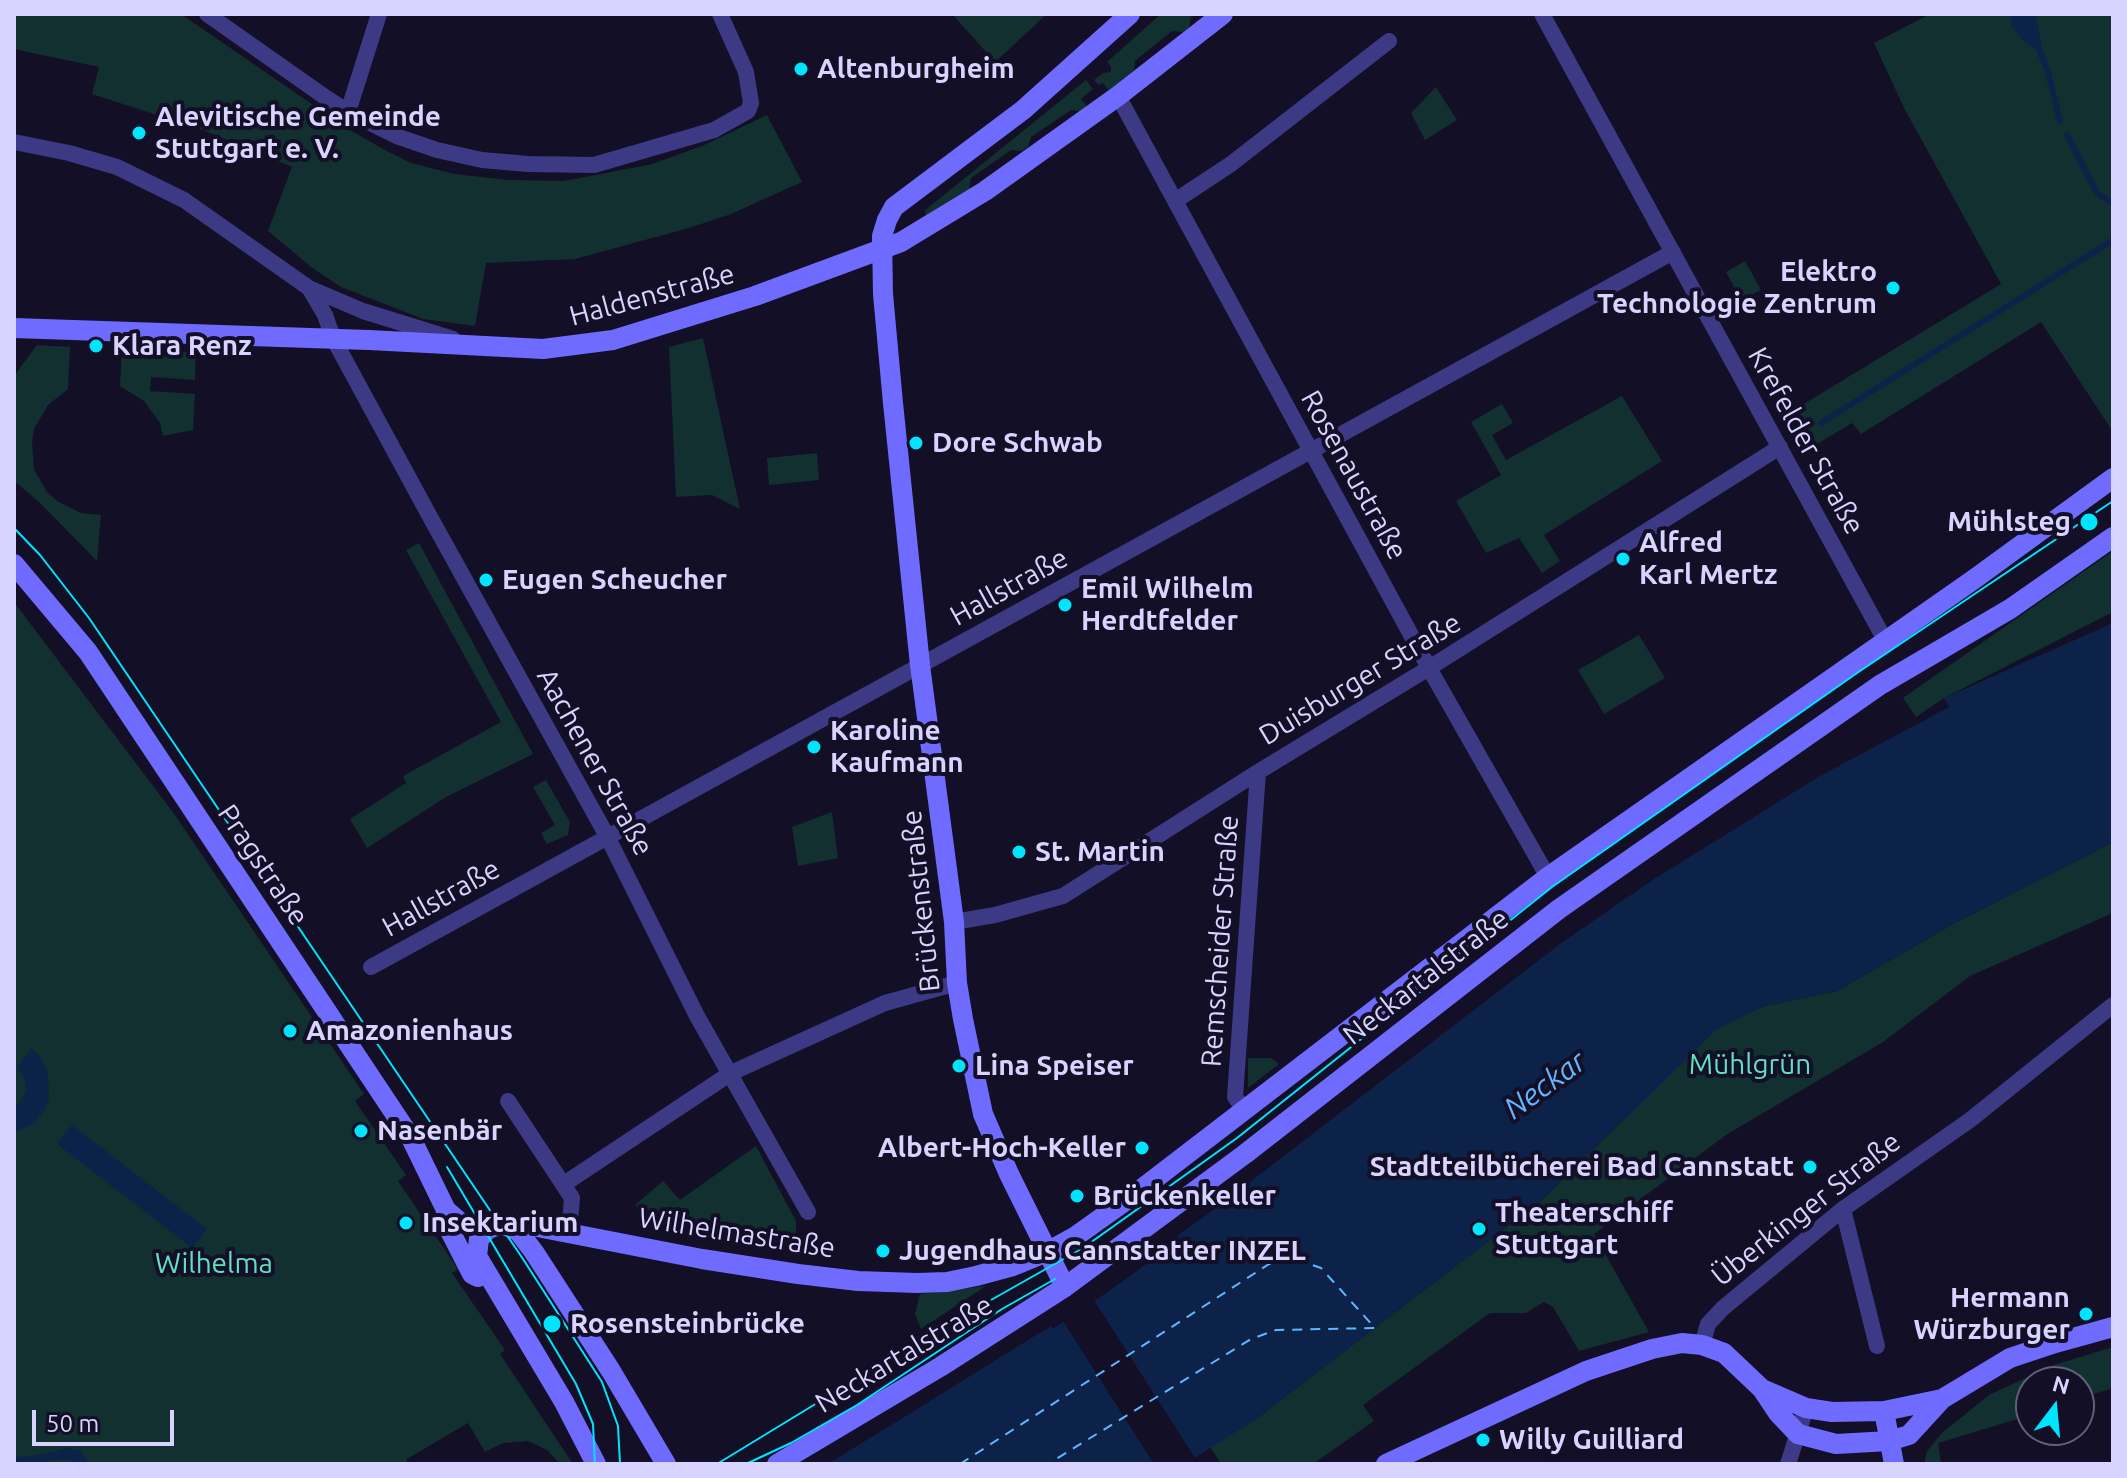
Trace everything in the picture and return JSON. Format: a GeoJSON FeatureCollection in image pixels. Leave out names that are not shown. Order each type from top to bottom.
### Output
{"type":"FeatureCollection","features":[{"type":"Feature","properties":{"kind":"main road","name":"Brückenstraße"},"geometry":{"type":"LineString","coordinates":[[1062,1282],[983,1114],[957,983],[954,922],[920,665],[884,307],[882,250],[887,220],[894,207],[1023,110],[1130,14]]}},
{"type":"Feature","properties":{"kind":"main road","name":"Haldenstraße"},"geometry":{"type":"LineString","coordinates":[[14,328],[333,338],[543,349],[613,340],[755,296],[882,250],[922,230],[985,191],[1118,96],[1223,14]]}},
{"type":"Feature","properties":{"kind":"main road","name":"Neckartalstraße"},"geometry":{"type":"LineString","coordinates":[[1047,1252],[1076,1236],[1135,1194],[1548,877],[2113,478]]}},
{"type":"Feature","properties":{"kind":"main road","name":"Neckartalstraße"},"geometry":{"type":"LineString","coordinates":[[777,1464],[940,1367],[1245,1154],[1559,909],[1880,685],[2010,609],[2113,537]]}},
{"type":"Feature","properties":{"kind":"main road","name":"Pragstraße"},"geometry":{"type":"LineString","coordinates":[[14,564],[88,652],[411,1138],[446,1210],[447,1225],[472,1274],[497,1291],[564,1402],[596,1464]]}},
{"type":"Feature","properties":{"kind":"main road"},"geometry":{"type":"LineString","coordinates":[[446,1210],[462,1224],[482,1227],[500,1225],[518,1231],[663,1457]]}},
{"type":"Feature","properties":{"kind":"main road"},"geometry":{"type":"LineString","coordinates":[[497,1291],[477,1251],[483,1234],[500,1225]]}},
{"type":"Feature","properties":{"kind":"main road","name":"Wilhelmastraße"},"geometry":{"type":"LineString","coordinates":[[500,1225],[527,1225],[702,1259],[858,1281],[947,1282],[1013,1266],[1047,1252]]}},
{"type":"Feature","properties":{"kind":"main road"},"geometry":{"type":"LineString","coordinates":[[1386,1464],[1606,1363],[1682,1343],[1702,1345],[1724,1353],[1762,1389],[1778,1413],[1798,1434],[1836,1444],[1889,1441],[1909,1435],[1942,1399],[2010,1358],[2113,1327]]}},
{"type":"Feature","properties":{"kind":"main road"},"geometry":{"type":"LineString","coordinates":[[1762,1389],[1806,1408],[1832,1412],[1884,1411],[1942,1399]]}},
{"type":"Feature","properties":{"kind":"main road"},"geometry":{"type":"LineString","coordinates":[[1884,1411],[1894,1464]]}},
{"type":"Feature","properties":{"kind":"street"},"geometry":{"type":"LineString","coordinates":[[207,14],[348,112],[399,137],[482,160],[594,165],[714,130],[748,111],[751,103],[746,72],[720,14]]}},
{"type":"Feature","properties":{"kind":"street"},"geometry":{"type":"LineString","coordinates":[[348,112],[379,14]]}},
{"type":"Feature","properties":{"kind":"street","name":"Krefelder Straße"},"geometry":{"type":"LineString","coordinates":[[1542,14],[1885,640]]}},
{"type":"Feature","properties":{"kind":"street"},"geometry":{"type":"LineString","coordinates":[[1175,201],[1231,164],[1389,41]]}},
{"type":"Feature","properties":{"kind":"street","name":"Rosenaustraße"},"geometry":{"type":"LineString","coordinates":[[1118,96],[1429,668],[1548,877]]}},
{"type":"Feature","properties":{"kind":"street"},"geometry":{"type":"LineString","coordinates":[[14,142],[117,167],[184,200],[309,288],[378,317],[474,345]]}},
{"type":"Feature","properties":{"kind":"street","name":"Hallstraße"},"geometry":{"type":"LineString","coordinates":[[371,967],[1673,252]]}},
{"type":"Feature","properties":{"kind":"street","name":"Aachener Straße"},"geometry":{"type":"LineString","coordinates":[[309,288],[325,315],[333,338],[607,836],[697,1016],[808,1212]]}},
{"type":"Feature","properties":{"kind":"street","name":"Duisburger Straße"},"geometry":{"type":"LineString","coordinates":[[954,922],[995,915],[1063,896],[1780,447]]}},
{"type":"Feature","properties":{"kind":"street","name":"Remscheider Straße"},"geometry":{"type":"LineString","coordinates":[[1245,1111],[1235,1097],[1258,772]]}},
{"type":"Feature","properties":{"kind":"street"},"geometry":{"type":"LineString","coordinates":[[564,1184],[731,1073],[885,1003],[957,983]]}},
{"type":"Feature","properties":{"kind":"street","name":"Überkinger Straße"},"geometry":{"type":"LineString","coordinates":[[1702,1345],[1708,1324],[1723,1308],[1843,1209],[1970,1120],[2113,1005]]}},
{"type":"Feature","properties":{"kind":"street"},"geometry":{"type":"LineString","coordinates":[[508,1101],[572,1198],[569,1233]]}},
{"type":"Feature","properties":{"kind":"street"},"geometry":{"type":"LineString","coordinates":[[1843,1209],[1877,1346]]}},
{"type":"Feature","properties":{"kind":"street"},"geometry":{"type":"LineString","coordinates":[[1788,1464],[1806,1408]]}},
{"type":"Feature","properties":{"kind":"green space"},"geometry":{"type":"Polygon","coordinates":[[[14,14],[181,14],[348,129],[411,163],[454,174],[563,181],[601,174],[652,164],[702,146],[767,115],[802,182],[731,214],[575,259],[486,263],[475,326],[423,319],[341,287],[268,231],[292,167],[203,130],[92,94],[99,67],[14,49],[14,14]]]}},
{"type":"Feature","properties":{"kind":"green space"},"geometry":{"type":"Polygon","coordinates":[[[952,14],[1047,14],[995,62],[952,14]]]}},
{"type":"Feature","properties":{"kind":"green space"},"geometry":{"type":"Polygon","coordinates":[[[1161,14],[1194,14],[1189,28],[1183,32],[1172,31],[1135,61],[1134,70],[1109,91],[1103,83],[1099,85],[1094,80],[1103,73],[1111,72],[1107,62],[1161,14]]]}},
{"type":"Feature","properties":{"kind":"green space"},"geometry":{"type":"Polygon","coordinates":[[[1930,14],[2113,14],[2113,432],[2041,322],[1861,434],[1852,423],[1814,446],[1794,410],[2001,284],[1904,108],[1874,43],[1930,14]]]}},
{"type":"Feature","properties":{"kind":"green space"},"geometry":{"type":"Polygon","coordinates":[[[1086,80],[1093,89],[1081,99],[1087,106],[1080,111],[1071,110],[1031,137],[1028,147],[1022,151],[1011,150],[971,178],[969,189],[926,215],[929,207],[1086,80]]]}},
{"type":"Feature","properties":{"kind":"green space"},"geometry":{"type":"Polygon","coordinates":[[[1436,87],[1457,120],[1425,140],[1411,113],[1436,87]]]}},
{"type":"Feature","properties":{"kind":"green space"},"geometry":{"type":"Polygon","coordinates":[[[1745,261],[1761,290],[1741,300],[1726,272],[1745,261]]]}},
{"type":"Feature","properties":{"kind":"green space"},"geometry":{"type":"Polygon","coordinates":[[[703,338],[740,509],[712,495],[676,497],[669,347],[703,338]]]}},
{"type":"Feature","properties":{"kind":"green space"},"geometry":{"type":"Polygon","coordinates":[[[37,345],[70,347],[68,389],[48,405],[34,429],[34,469],[47,492],[57,501],[81,513],[101,515],[97,561],[14,481],[14,376],[37,345]]]}},
{"type":"Feature","properties":{"kind":"green space"},"geometry":{"type":"Polygon","coordinates":[[[122,349],[196,352],[195,380],[151,377],[150,391],[195,394],[193,430],[163,436],[160,423],[144,401],[120,386],[122,349]]]}},
{"type":"Feature","properties":{"kind":"green space"},"geometry":{"type":"Polygon","coordinates":[[[1622,396],[1662,461],[1544,535],[1560,561],[1542,573],[1519,538],[1486,553],[1456,501],[1501,475],[1471,422],[1502,404],[1513,423],[1492,435],[1506,460],[1622,396]]]}},
{"type":"Feature","properties":{"kind":"green space"},"geometry":{"type":"Polygon","coordinates":[[[817,453],[819,480],[769,485],[767,458],[817,453]]]}},
{"type":"Feature","properties":{"kind":"green space"},"geometry":{"type":"Polygon","coordinates":[[[419,543],[533,754],[446,797],[367,848],[350,819],[406,783],[403,776],[501,722],[406,550],[419,543]]]}},
{"type":"Feature","properties":{"kind":"green space"},"geometry":{"type":"Polygon","coordinates":[[[2113,551],[2113,612],[1944,698],[1916,717],[1903,698],[2113,551]]]}},
{"type":"Feature","properties":{"kind":"green space","name":"Wilhelma"},"geometry":{"type":"Polygon","coordinates":[[[14,602],[175,815],[364,1094],[355,1101],[406,1175],[398,1181],[458,1269],[452,1273],[505,1350],[500,1354],[573,1464],[560,1464],[547,1450],[528,1441],[503,1443],[485,1452],[468,1423],[407,1459],[406,1464],[14,1464],[14,602]]]}},
{"type":"Feature","properties":{"kind":"green space"},"geometry":{"type":"Polygon","coordinates":[[[1639,635],[1665,678],[1604,714],[1578,670],[1639,635]]]}},
{"type":"Feature","properties":{"kind":"green space"},"geometry":{"type":"Polygon","coordinates":[[[546,780],[570,822],[568,835],[547,844],[541,833],[555,825],[533,787],[546,780]]]}},
{"type":"Feature","properties":{"kind":"green space"},"geometry":{"type":"Polygon","coordinates":[[[832,812],[838,858],[798,866],[792,827],[832,812]]]}},
{"type":"Feature","properties":{"kind":"green space","name":"Mühlgrün"},"geometry":{"type":"Polygon","coordinates":[[[2113,842],[2113,913],[1970,976],[1883,1042],[1726,1135],[1594,1234],[1649,1332],[1579,1351],[1553,1307],[1544,1302],[1526,1313],[1490,1313],[1363,1405],[1374,1421],[1313,1464],[1221,1464],[1210,1447],[1256,1419],[1542,1200],[1709,1034],[1765,1006],[1837,991],[1953,924],[2113,842]]]}},
{"type":"Feature","properties":{"kind":"green space"},"geometry":{"type":"Polygon","coordinates":[[[1248,1058],[1271,1058],[1279,1064],[1248,1088],[1248,1058]]]}},
{"type":"Feature","properties":{"kind":"green space"},"geometry":{"type":"Polygon","coordinates":[[[756,1146],[796,1221],[796,1249],[641,1223],[636,1204],[663,1181],[680,1200],[756,1146]]]}},
{"type":"Feature","properties":{"kind":"green space"},"geometry":{"type":"Polygon","coordinates":[[[986,1286],[921,1329],[915,1314],[920,1294],[986,1286]]]}},
{"type":"Feature","properties":{"kind":"green space"},"geometry":{"type":"Polygon","coordinates":[[[2113,1347],[2113,1388],[2095,1394],[2095,1366],[2054,1365],[2113,1347]]]}},
{"type":"Feature","properties":{"kind":"green space"},"geometry":{"type":"Polygon","coordinates":[[[2015,1383],[2015,1420],[1938,1443],[1941,1464],[1924,1464],[1927,1451],[1942,1433],[1989,1395],[2015,1383]]]}},
{"type":"Feature","properties":{"kind":"water"},"geometry":{"type":"Polygon","coordinates":[[[2011,14],[2036,14],[2042,48],[2039,51],[2025,43],[2011,26],[2011,14]]]}},
{"type":"Feature","properties":{"kind":"water","name":"Neckar"},"geometry":{"type":"Polygon","coordinates":[[[2113,623],[2113,842],[1953,924],[1837,991],[1765,1006],[1717,1029],[1542,1200],[1256,1419],[1185,1464],[828,1464],[1051,1326],[1053,1329],[1109,1291],[1149,1262],[1145,1255],[1149,1256],[1212,1211],[1560,944],[1654,879],[1820,776],[1949,707],[1944,698],[2113,623]]]}},
{"type":"Feature","properties":{"kind":"water"},"geometry":{"type":"Polygon","coordinates":[[[32,1048],[48,1073],[49,1098],[34,1123],[14,1133],[14,1107],[22,1100],[26,1089],[24,1077],[17,1067],[32,1048]]]}},
{"type":"Feature","properties":{"kind":"water"},"geometry":{"type":"Polygon","coordinates":[[[72,1125],[207,1229],[192,1248],[57,1144],[72,1125]]]}},
{"type":"Feature","properties":{"kind":"water"},"geometry":{"type":"Polygon","coordinates":[[[68,1448],[81,1451],[89,1464],[61,1459],[14,1464],[15,1457],[68,1448]]]}},
{"type":"Feature","properties":{"kind":"pier"},"geometry":{"type":"Polygon","coordinates":[[[1092,1297],[1197,1461],[1192,1464],[1154,1464],[1061,1318],[1092,1297]]]}},
{"type":"Feature","properties":{"kind":"waterway"},"geometry":{"type":"LineString","coordinates":[[2037,44],[2048,72],[2060,121]]}},
{"type":"Feature","properties":{"kind":"waterway"},"geometry":{"type":"LineString","coordinates":[[2067,135],[2097,193],[2113,204]]}},
{"type":"Feature","properties":{"kind":"waterway"},"geometry":{"type":"LineString","coordinates":[[1821,423],[2113,240]]}},
{"type":"Feature","properties":{"kind":"ferry route"},"geometry":{"type":"LineString","coordinates":[[960,1464],[1269,1264],[1292,1258],[1321,1268],[1375,1328],[1276,1330],[1251,1339],[1048,1464]]}},
{"type":"Feature","properties":{"kind":"tram line"},"geometry":{"type":"LineString","coordinates":[[717,1464],[922,1339],[1083,1248],[1237,1138],[1552,887],[1857,673],[2113,501]]}},
{"type":"Feature","properties":{"kind":"tram line"},"geometry":{"type":"LineString","coordinates":[[14,528],[40,555],[89,618],[523,1259],[602,1382],[618,1426],[620,1464]]}},
{"type":"Feature","properties":{"kind":"tram line"},"geometry":{"type":"LineString","coordinates":[[447,1167],[576,1384],[593,1424],[595,1464]]}},
{"type":"Feature","properties":{"kind":"tram line"},"geometry":{"type":"LineString","coordinates":[[746,1464],[791,1443],[857,1405],[1002,1309],[1055,1279]]}},
{"type":"Feature","properties":{"kind":"place","name":"Altenburgheim"},"geometry":{"type":"Point","coordinates":[801,69]}},
{"type":"Feature","properties":{"kind":"place","name":"Alevitische Gemeinde Stuttgart e. V."},"geometry":{"type":"Point","coordinates":[139,133]}},
{"type":"Feature","properties":{"kind":"place","name":"Elektro Technologie Zentrum"},"geometry":{"type":"Point","coordinates":[1893,288]}},
{"type":"Feature","properties":{"kind":"place","name":"Klara Renz"},"geometry":{"type":"Point","coordinates":[96,346]}},
{"type":"Feature","properties":{"kind":"place","name":"Dore Schwab"},"geometry":{"type":"Point","coordinates":[916,443]}},
{"type":"Feature","properties":{"kind":"place","name":"Mühlsteg"},"geometry":{"type":"Point","coordinates":[2089,522]}},
{"type":"Feature","properties":{"kind":"place","name":"Alfred Karl Mertz"},"geometry":{"type":"Point","coordinates":[1623,559]}},
{"type":"Feature","properties":{"kind":"place","name":"Eugen Scheucher"},"geometry":{"type":"Point","coordinates":[486,580]}},
{"type":"Feature","properties":{"kind":"place","name":"Emil Wilhelm Herdtfelder"},"geometry":{"type":"Point","coordinates":[1065,605]}},
{"type":"Feature","properties":{"kind":"place","name":"Karoline Kaufmann"},"geometry":{"type":"Point","coordinates":[814,747]}},
{"type":"Feature","properties":{"kind":"place","name":"St. Martin"},"geometry":{"type":"Point","coordinates":[1019,852]}},
{"type":"Feature","properties":{"kind":"place","name":"Amazonienhaus"},"geometry":{"type":"Point","coordinates":[290,1031]}},
{"type":"Feature","properties":{"kind":"place","name":"Lina Speiser"},"geometry":{"type":"Point","coordinates":[959,1066]}},
{"type":"Feature","properties":{"kind":"place","name":"Nasenbär"},"geometry":{"type":"Point","coordinates":[361,1131]}},
{"type":"Feature","properties":{"kind":"place","name":"Albert-Hoch-Keller"},"geometry":{"type":"Point","coordinates":[1142,1148]}},
{"type":"Feature","properties":{"kind":"place","name":"Stadtteilbücherei Bad Cannstatt"},"geometry":{"type":"Point","coordinates":[1810,1167]}},
{"type":"Feature","properties":{"kind":"place","name":"Brückenkeller"},"geometry":{"type":"Point","coordinates":[1077,1196]}},
{"type":"Feature","properties":{"kind":"place","name":"Insektarium"},"geometry":{"type":"Point","coordinates":[406,1223]}},
{"type":"Feature","properties":{"kind":"place","name":"Theaterschiff Stuttgart"},"geometry":{"type":"Point","coordinates":[1479,1229]}},
{"type":"Feature","properties":{"kind":"place","name":"Jugendhaus Cannstatter INZEL"},"geometry":{"type":"Point","coordinates":[883,1251]}},
{"type":"Feature","properties":{"kind":"place","name":"Hermann Würzburger"},"geometry":{"type":"Point","coordinates":[2086,1314]}},
{"type":"Feature","properties":{"kind":"place","name":"Rosensteinbrücke"},"geometry":{"type":"Point","coordinates":[552,1324]}},
{"type":"Feature","properties":{"kind":"place","name":"Willy Guilliard"},"geometry":{"type":"Point","coordinates":[1483,1440]}}]}
